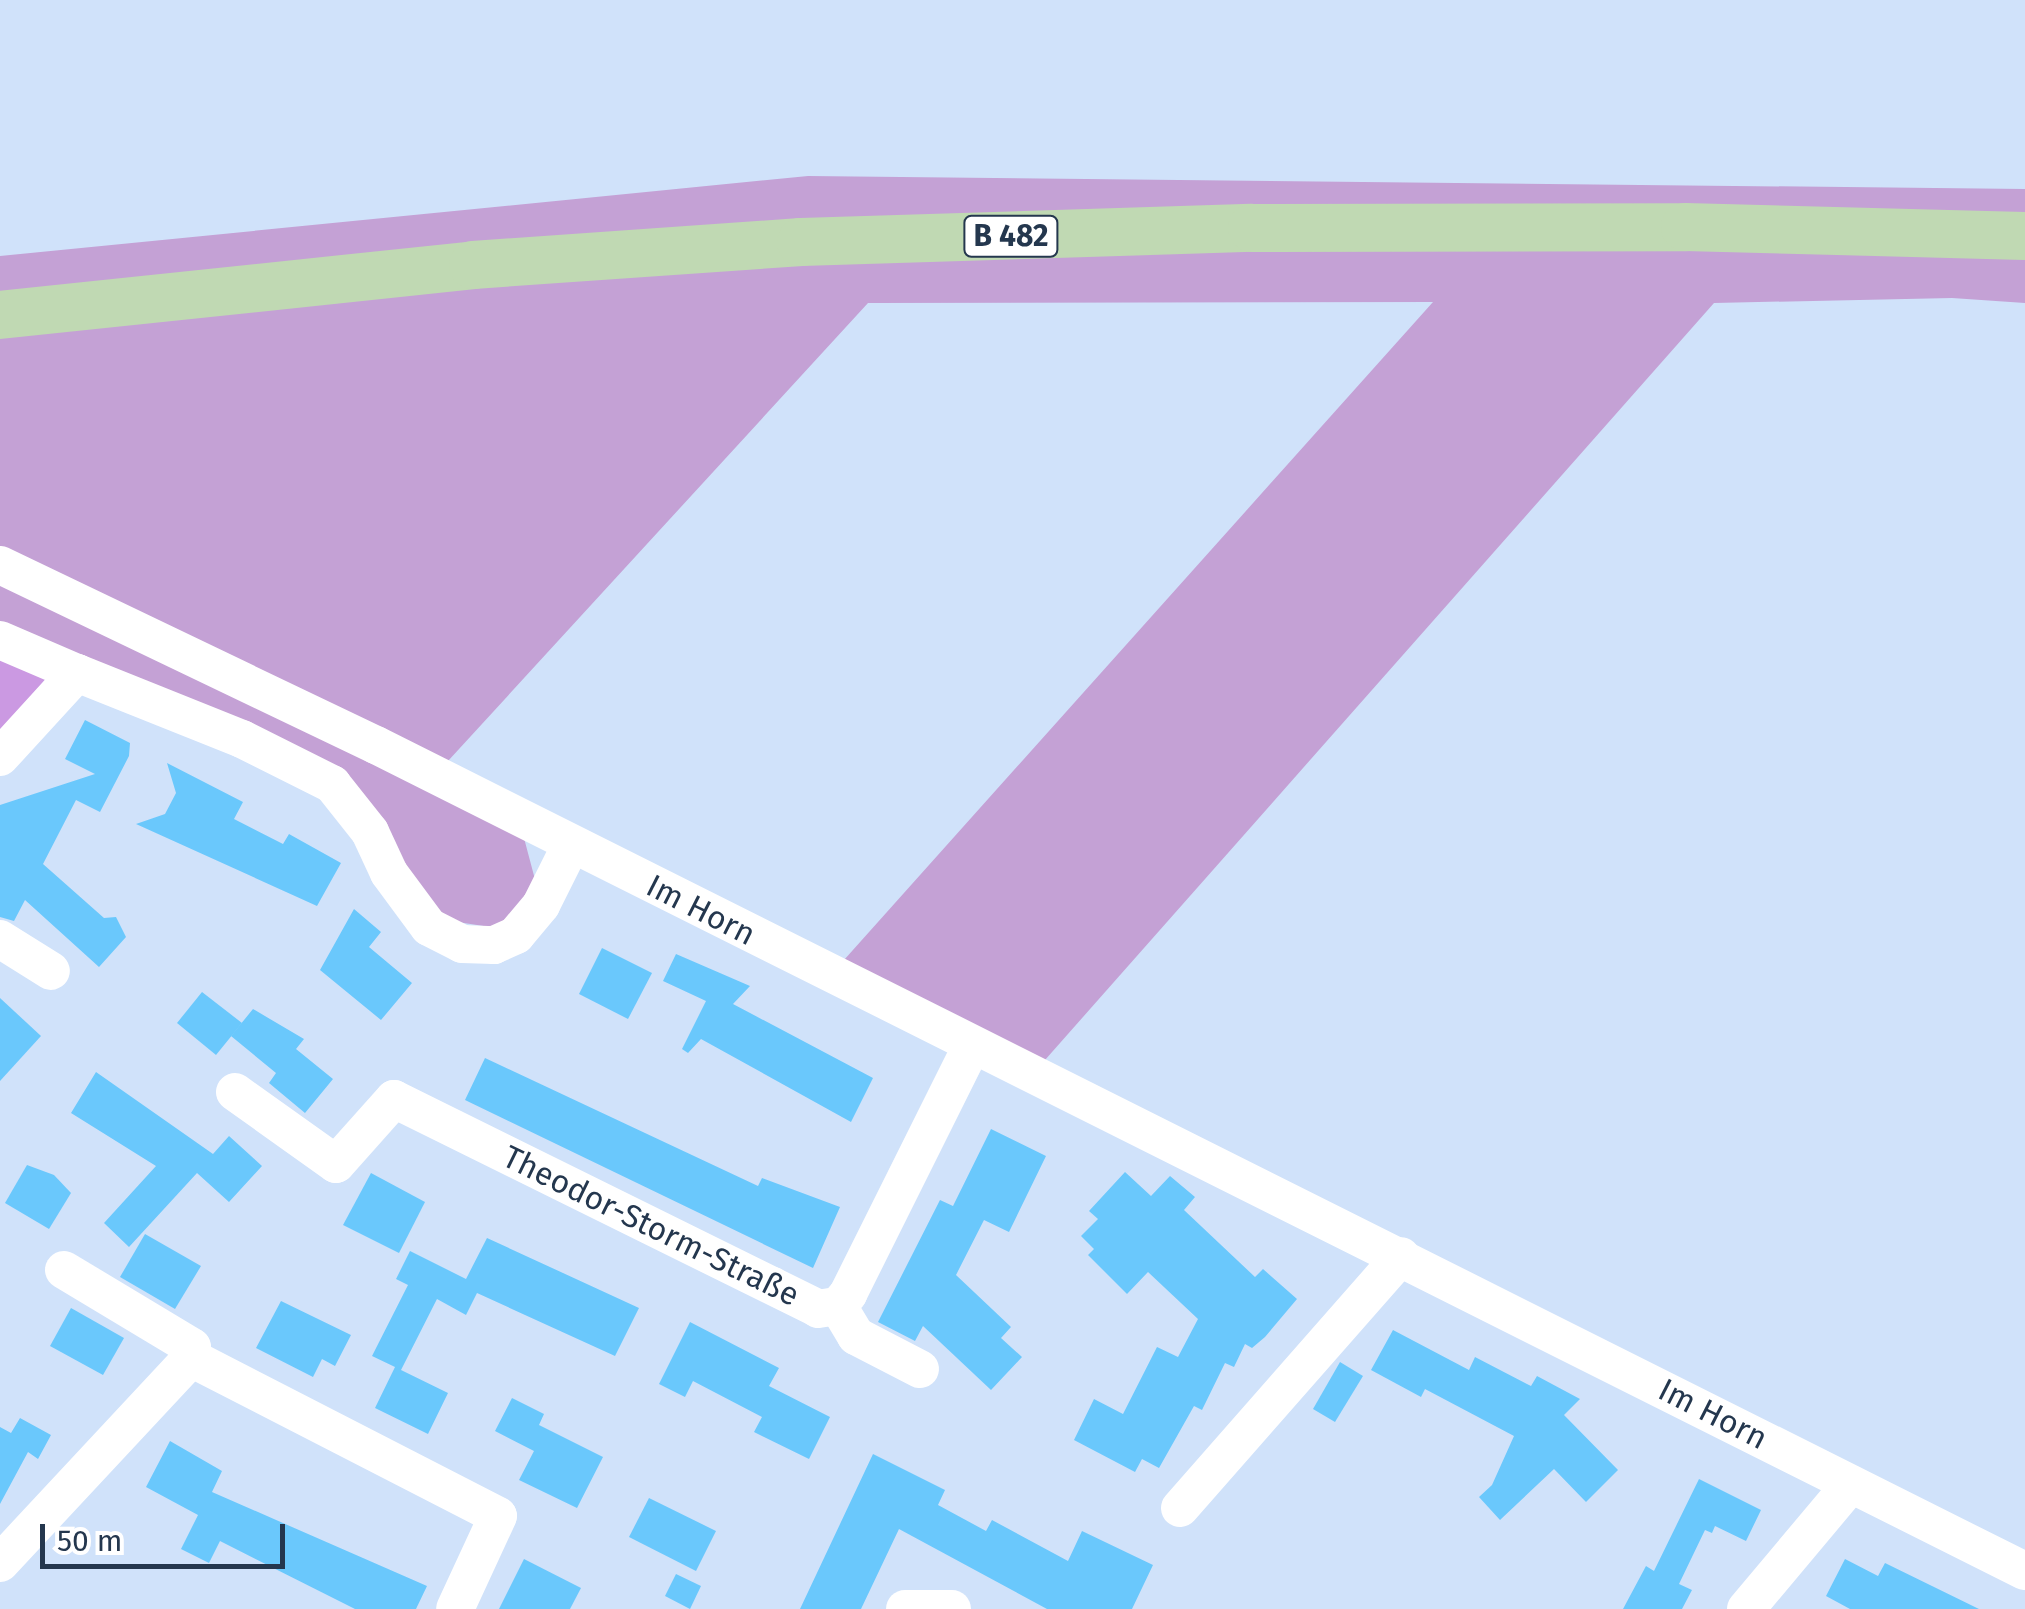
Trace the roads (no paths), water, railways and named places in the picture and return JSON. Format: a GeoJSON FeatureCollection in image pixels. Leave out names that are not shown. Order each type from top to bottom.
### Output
{"type":"FeatureCollection","features":[{"type":"Feature","properties":{"kind":"main road","name":"B 482"},"geometry":{"type":"LineString","coordinates":[[0,315],[473,265],[801,242],[1252,228],[1685,227],[2025,236]]}},
{"type":"Feature","properties":{"kind":"street","name":"Im Horn"},"geometry":{"type":"LineString","coordinates":[[0,564],[1401,1256],[2025,1571]]}},
{"type":"Feature","properties":{"kind":"street"},"geometry":{"type":"LineString","coordinates":[[0,640],[242,738],[332,784],[370,832],[389,873],[429,926],[462,944],[494,944],[516,935],[542,906],[572,844]]}},
{"type":"Feature","properties":{"kind":"street"},"geometry":{"type":"LineString","coordinates":[[0,757],[76,673]]}},
{"type":"Feature","properties":{"kind":"street"},"geometry":{"type":"LineString","coordinates":[[0,940],[52,971]]}},
{"type":"Feature","properties":{"kind":"street","name":"Theodor-Storm-Straße"},"geometry":{"type":"LineString","coordinates":[[235,1092],[336,1164],[394,1099],[818,1309],[838,1306],[972,1047]]}},
{"type":"Feature","properties":{"kind":"street"},"geometry":{"type":"LineString","coordinates":[[1180,1508],[1401,1256]]}},
{"type":"Feature","properties":{"kind":"street"},"geometry":{"type":"LineString","coordinates":[[7,1544],[192,1358],[192,1346],[64,1270]]}},
{"type":"Feature","properties":{"kind":"street"},"geometry":{"type":"LineString","coordinates":[[838,1306],[856,1336],[920,1369]]}},
{"type":"Feature","properties":{"kind":"street"},"geometry":{"type":"LineString","coordinates":[[192,1358],[498,1516],[455,1609]]}},
{"type":"Feature","properties":{"kind":"street"},"geometry":{"type":"LineString","coordinates":[[1746,1609],[1851,1484]]}},
{"type":"Feature","properties":{"kind":"street"},"geometry":{"type":"LineString","coordinates":[[905,1609],[952,1609]]}}]}
